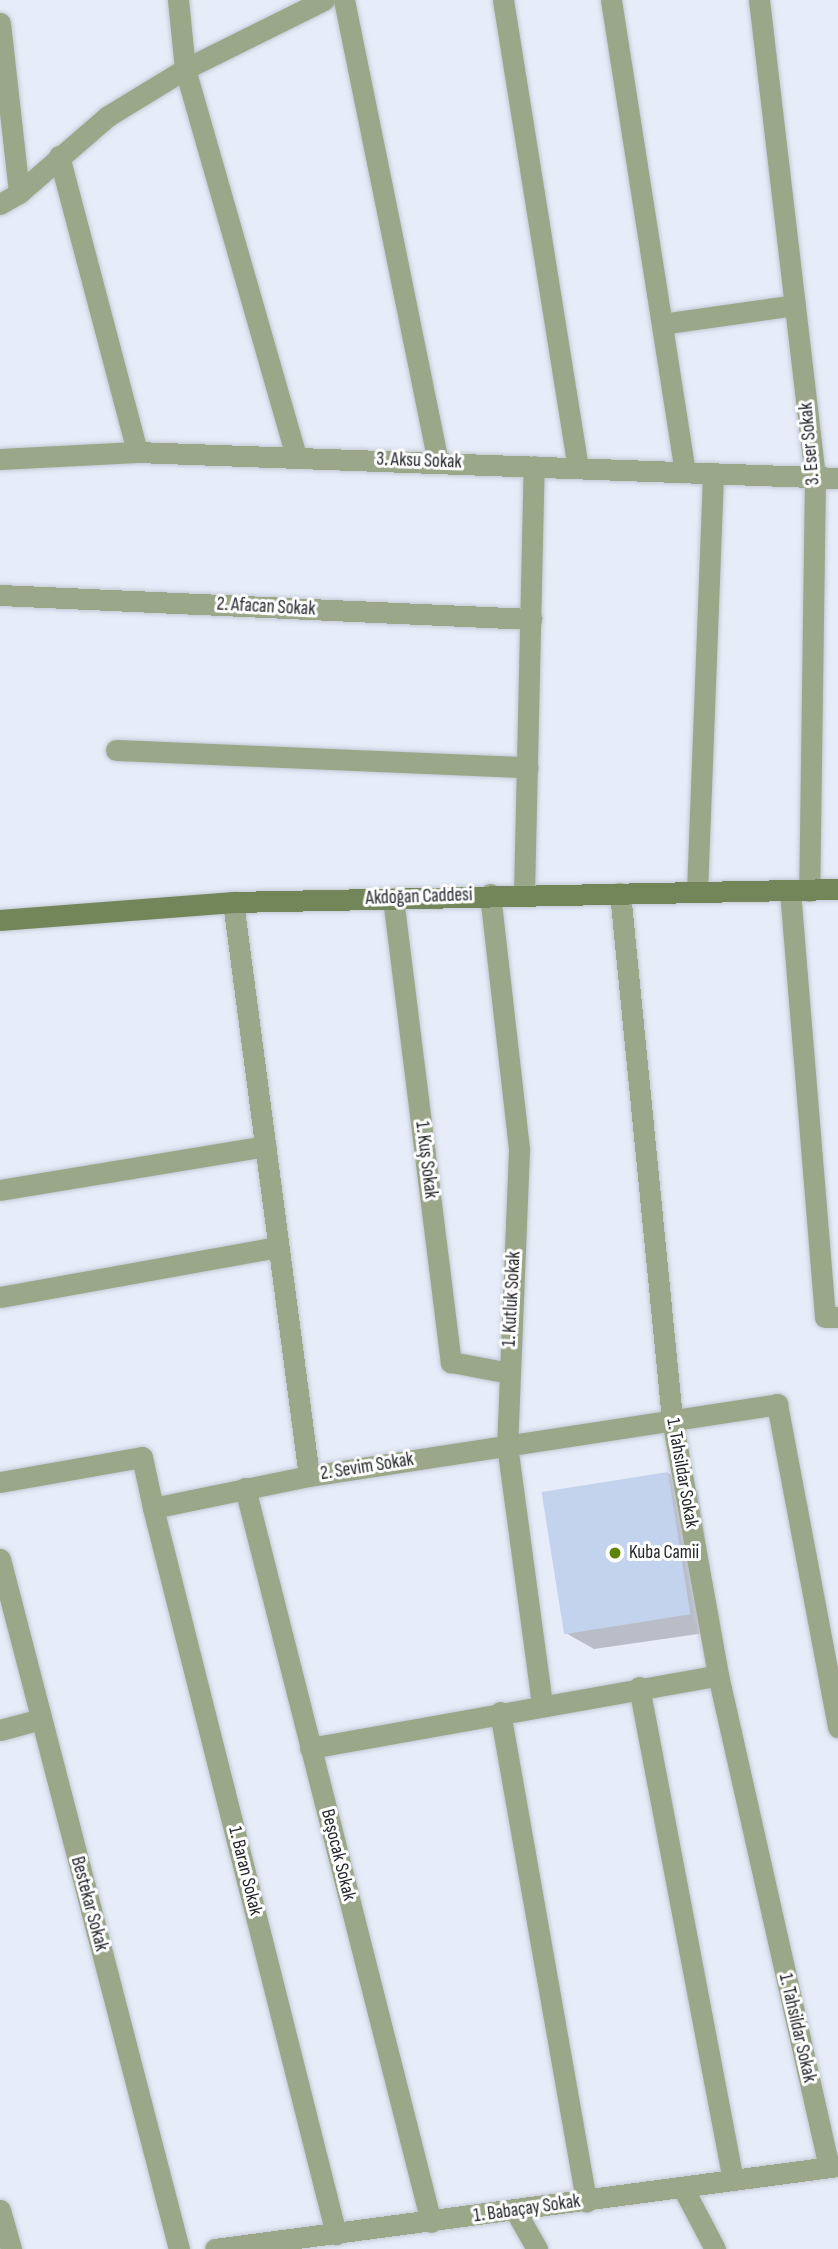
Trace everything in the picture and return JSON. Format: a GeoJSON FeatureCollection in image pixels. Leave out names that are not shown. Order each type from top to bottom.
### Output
{"type":"FeatureCollection","features":[{"type":"Feature","properties":{"kind":"street"},"geometry":{"type":"LineString","coordinates":[[178,0],[185,69],[296,456]]}},
{"type":"Feature","properties":{"kind":"street"},"geometry":{"type":"LineString","coordinates":[[0,204],[19,193],[108,116],[185,69],[324,0]]}},
{"type":"Feature","properties":{"kind":"street"},"geometry":{"type":"LineString","coordinates":[[344,0],[438,462]]}},
{"type":"Feature","properties":{"kind":"street"},"geometry":{"type":"LineString","coordinates":[[503,0],[578,468]]}},
{"type":"Feature","properties":{"kind":"street"},"geometry":{"type":"LineString","coordinates":[[611,0],[685,472]]}},
{"type":"Feature","properties":{"kind":"street","name":"3. Eser Sokak"},"geometry":{"type":"LineString","coordinates":[[759,0],[815,477],[799,891],[832,1317]]}},
{"type":"Feature","properties":{"kind":"street"},"geometry":{"type":"LineString","coordinates":[[0,23],[19,193]]}},
{"type":"Feature","properties":{"kind":"street"},"geometry":{"type":"LineString","coordinates":[[59,156],[138,452]]}},
{"type":"Feature","properties":{"kind":"street"},"geometry":{"type":"LineString","coordinates":[[662,324],[795,305]]}},
{"type":"Feature","properties":{"kind":"street","name":"3. Aksu Sokak"},"geometry":{"type":"LineString","coordinates":[[0,458],[138,452],[838,478]]}},
{"type":"Feature","properties":{"kind":"street"},"geometry":{"type":"LineString","coordinates":[[524,894],[534,466]]}},
{"type":"Feature","properties":{"kind":"street"},"geometry":{"type":"LineString","coordinates":[[697,892],[713,473]]}},
{"type":"Feature","properties":{"kind":"street","name":"2. Afacan Sokak"},"geometry":{"type":"LineString","coordinates":[[0,595],[531,619]]}},
{"type":"Feature","properties":{"kind":"street"},"geometry":{"type":"LineString","coordinates":[[116,750],[528,767]]}},
{"type":"Feature","properties":{"kind":"street","name":"Akdoğan Caddesi"},"geometry":{"type":"LineString","coordinates":[[0,920],[233,902],[490,894],[838,889]]}},
{"type":"Feature","properties":{"kind":"street","name":"1. Tahsildar Sokak"},"geometry":{"type":"LineString","coordinates":[[620,893],[672,1419],[718,1675],[833,2166]]}},
{"type":"Feature","properties":{"kind":"street","name":"1. Kutluk Sokak"},"geometry":{"type":"LineString","coordinates":[[490,894],[519,1150],[507,1445],[541,1704]]}},
{"type":"Feature","properties":{"kind":"street","name":"1. Kuş Sokak"},"geometry":{"type":"LineString","coordinates":[[393,898],[451,1362],[509,1373]]}},
{"type":"Feature","properties":{"kind":"street"},"geometry":{"type":"LineString","coordinates":[[233,902],[309,1476]]}},
{"type":"Feature","properties":{"kind":"street"},"geometry":{"type":"LineString","coordinates":[[0,1190],[265,1146]]}},
{"type":"Feature","properties":{"kind":"street"},"geometry":{"type":"LineString","coordinates":[[0,1297],[278,1247]]}},
{"type":"Feature","properties":{"kind":"street","name":"2. Sevim Sokak"},"geometry":{"type":"LineString","coordinates":[[153,1508],[309,1476],[777,1404],[838,1727]]}},
{"type":"Feature","properties":{"kind":"street"},"geometry":{"type":"LineString","coordinates":[[0,1482],[142,1457],[153,1508]]}},
{"type":"Feature","properties":{"kind":"street","name":"Beşocak Sokak"},"geometry":{"type":"LineString","coordinates":[[245,1488],[431,2222]]}},
{"type":"Feature","properties":{"kind":"street","name":"1. Baran Sokak"},"geometry":{"type":"LineString","coordinates":[[153,1508],[336,2234]]}},
{"type":"Feature","properties":{"kind":"street","name":"Bestekar Sokak"},"geometry":{"type":"LineString","coordinates":[[0,1559],[179,2249]]}},
{"type":"Feature","properties":{"kind":"street"},"geometry":{"type":"LineString","coordinates":[[310,1748],[541,1704],[718,1675]]}},
{"type":"Feature","properties":{"kind":"street"},"geometry":{"type":"LineString","coordinates":[[639,1688],[733,2180]]}},
{"type":"Feature","properties":{"kind":"street"},"geometry":{"type":"LineString","coordinates":[[500,1712],[586,2201]]}},
{"type":"Feature","properties":{"kind":"street"},"geometry":{"type":"LineString","coordinates":[[0,1730],[41,1719]]}},
{"type":"Feature","properties":{"kind":"street","name":"1. Babaçay Sokak"},"geometry":{"type":"LineString","coordinates":[[224,2248],[336,2234],[372,2240],[431,2222],[833,2166]]}},
{"type":"Feature","properties":{"kind":"street"},"geometry":{"type":"LineString","coordinates":[[682,2188],[715,2249]]}},
{"type":"Feature","properties":{"kind":"street"},"geometry":{"type":"LineString","coordinates":[[0,2210],[11,2249]]}},
{"type":"Feature","properties":{"kind":"street"},"geometry":{"type":"LineString","coordinates":[[515,2210],[537,2249]]}},
{"type":"Feature","properties":{"kind":"building","name":"Kuba Camii"},"geometry":{"type":"Polygon","coordinates":[[[668,1472],[691,1614],[564,1634],[542,1492],[668,1472]]]}},
{"type":"Feature","properties":{"kind":"place","name":"Kuba Camii"},"geometry":{"type":"Point","coordinates":[615,1553]}}]}
